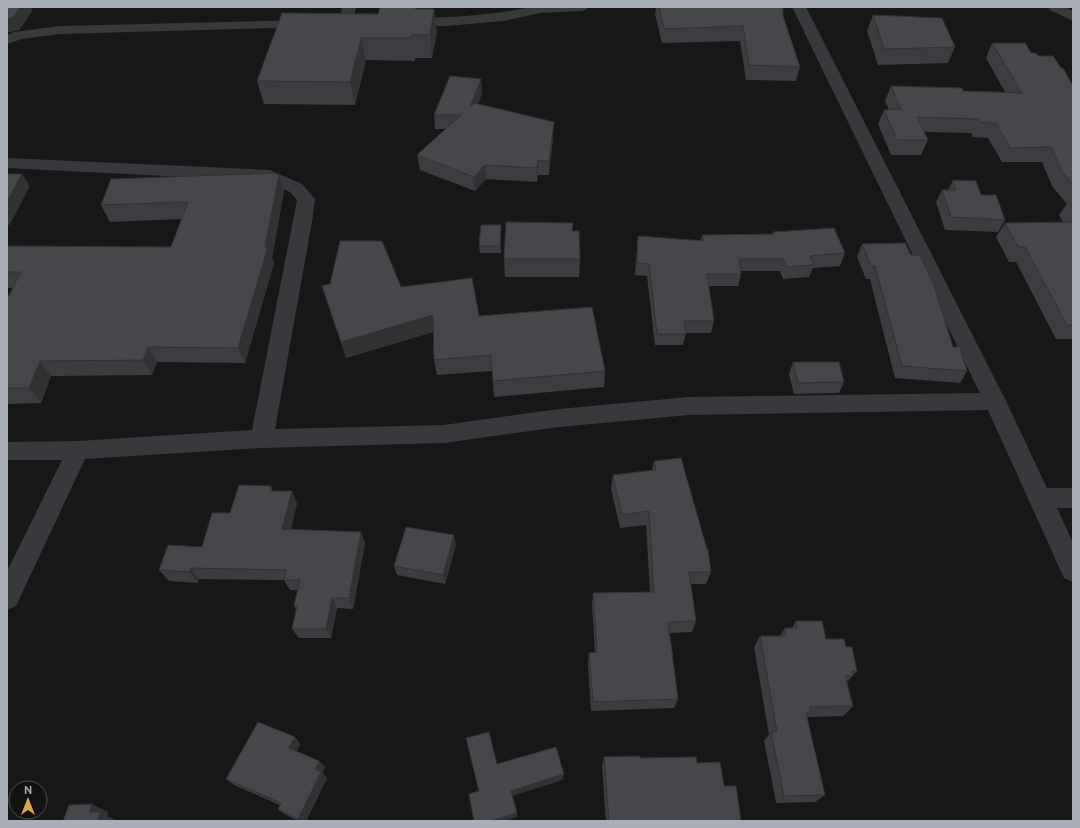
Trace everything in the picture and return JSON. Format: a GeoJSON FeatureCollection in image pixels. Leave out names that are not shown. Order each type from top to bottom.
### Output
{"type":"FeatureCollection","features":[{"type":"Feature","properties":{"kind":"street"},"geometry":{"type":"LineString","coordinates":[[346,23],[349,7]]}},
{"type":"Feature","properties":{"kind":"street"},"geometry":{"type":"LineString","coordinates":[[392,22],[447,22],[517,15],[540,9],[581,7]]}},
{"type":"Feature","properties":{"kind":"street"},"geometry":{"type":"LineString","coordinates":[[799,7],[995,401],[1073,570]]}},
{"type":"Feature","properties":{"kind":"street"},"geometry":{"type":"LineString","coordinates":[[1055,7],[1073,17]]}},
{"type":"Feature","properties":{"kind":"street"},"geometry":{"type":"LineString","coordinates":[[7,40],[27,33],[60,30],[361,23]]}},
{"type":"Feature","properties":{"kind":"street"},"geometry":{"type":"LineString","coordinates":[[7,162],[270,176],[296,188],[306,199],[304,216],[262,439]]}},
{"type":"Feature","properties":{"kind":"street"},"geometry":{"type":"LineString","coordinates":[[7,451],[78,450],[262,439],[444,434],[558,418],[689,406],[995,401]]}},
{"type":"Feature","properties":{"kind":"street"},"geometry":{"type":"LineString","coordinates":[[7,598],[78,450]]}},
{"type":"Feature","properties":{"kind":"street"},"geometry":{"type":"LineString","coordinates":[[1041,498],[1073,498]]}},
{"type":"Feature","properties":{"kind":"building"},"geometry":{"type":"Polygon","coordinates":[[[7,7],[20,7],[13,18],[7,19],[7,7]]]}},
{"type":"Feature","properties":{"kind":"building"},"geometry":{"type":"Polygon","coordinates":[[[380,7],[416,7],[415,9],[434,9],[430,35],[412,35],[412,38],[361,38],[350,82],[257,81],[282,13],[378,14],[380,7]]]}},
{"type":"Feature","properties":{"kind":"building"},"geometry":{"type":"Polygon","coordinates":[[[659,7],[783,7],[783,16],[800,67],[749,65],[743,26],[664,29],[659,7]]]}},
{"type":"Feature","properties":{"kind":"building"},"geometry":{"type":"Polygon","coordinates":[[[873,15],[942,18],[955,47],[884,49],[873,15]]]}},
{"type":"Feature","properties":{"kind":"building"},"geometry":{"type":"Polygon","coordinates":[[[992,43],[1025,43],[1031,53],[1036,53],[1038,56],[1053,56],[1061,68],[1063,68],[1073,86],[1073,185],[1062,171],[1051,147],[1010,148],[996,123],[980,122],[978,119],[917,117],[928,140],[897,140],[884,110],[901,109],[891,86],[962,88],[963,91],[1022,93],[992,43]]]}},
{"type":"Feature","properties":{"kind":"building"},"geometry":{"type":"Polygon","coordinates":[[[450,76],[481,79],[470,107],[474,103],[554,122],[549,161],[538,160],[537,168],[485,165],[474,177],[417,155],[461,115],[434,115],[450,76]]]}},
{"type":"Feature","properties":{"kind":"building"},"geometry":{"type":"Polygon","coordinates":[[[275,173],[279,175],[265,247],[268,247],[238,348],[148,347],[143,360],[40,361],[29,388],[7,388],[7,299],[21,272],[7,272],[7,246],[171,247],[188,202],[101,205],[111,179],[275,173]]]}},
{"type":"Feature","properties":{"kind":"building"},"geometry":{"type":"Polygon","coordinates":[[[7,174],[22,174],[7,202],[7,174]]]}},
{"type":"Feature","properties":{"kind":"building"},"geometry":{"type":"Polygon","coordinates":[[[953,180],[976,181],[981,195],[996,195],[1005,220],[951,217],[942,190],[956,190],[953,180]]]}},
{"type":"Feature","properties":{"kind":"building"},"geometry":{"type":"Polygon","coordinates":[[[1069,200],[1073,200],[1073,207],[1069,200]]]}},
{"type":"Feature","properties":{"kind":"building"},"geometry":{"type":"Polygon","coordinates":[[[506,222],[573,223],[572,231],[579,231],[580,259],[504,259],[506,222]]]}},
{"type":"Feature","properties":{"kind":"building"},"geometry":{"type":"Polygon","coordinates":[[[1073,222],[1073,325],[1067,325],[1025,247],[1018,247],[1005,223],[1073,222]]]}},
{"type":"Feature","properties":{"kind":"building"},"geometry":{"type":"Polygon","coordinates":[[[481,225],[501,225],[500,246],[479,246],[481,225]]]}},
{"type":"Feature","properties":{"kind":"building"},"geometry":{"type":"Polygon","coordinates":[[[834,228],[845,253],[810,256],[814,265],[787,267],[783,259],[739,259],[741,274],[707,274],[714,321],[684,321],[686,334],[657,334],[649,264],[637,263],[638,236],[704,241],[702,235],[774,234],[773,232],[834,228]]]}},
{"type":"Feature","properties":{"kind":"building"},"geometry":{"type":"Polygon","coordinates":[[[340,241],[382,241],[401,287],[472,278],[479,316],[592,307],[605,371],[493,381],[491,355],[434,360],[433,315],[341,342],[322,286],[330,284],[340,241]]]}},
{"type":"Feature","properties":{"kind":"building"},"geometry":{"type":"Polygon","coordinates":[[[905,243],[911,255],[920,255],[934,285],[953,347],[960,347],[967,371],[902,366],[875,266],[871,266],[862,244],[905,243]]]}},
{"type":"Feature","properties":{"kind":"building"},"geometry":{"type":"Polygon","coordinates":[[[793,362],[839,362],[844,382],[798,383],[793,362]]]}},
{"type":"Feature","properties":{"kind":"building"},"geometry":{"type":"Polygon","coordinates":[[[681,458],[708,549],[711,572],[689,572],[696,621],[668,622],[678,699],[593,702],[589,653],[597,652],[593,593],[654,592],[649,511],[622,515],[613,475],[656,470],[654,461],[681,458]]]}},
{"type":"Feature","properties":{"kind":"building"},"geometry":{"type":"Polygon","coordinates":[[[239,485],[271,486],[270,491],[292,491],[282,529],[361,532],[349,598],[332,598],[326,629],[292,629],[297,606],[294,606],[300,580],[284,580],[286,570],[191,568],[189,572],[159,570],[168,545],[202,547],[212,513],[230,513],[239,485]]]}},
{"type":"Feature","properties":{"kind":"building"},"geometry":{"type":"Polygon","coordinates":[[[406,527],[454,535],[443,575],[394,566],[406,527]]]}},
{"type":"Feature","properties":{"kind":"building"},"geometry":{"type":"Polygon","coordinates":[[[796,621],[822,621],[826,639],[844,639],[846,647],[852,647],[857,671],[852,671],[853,676],[845,676],[853,706],[810,707],[811,713],[806,713],[825,795],[784,796],[771,732],[777,731],[760,636],[786,636],[785,628],[797,628],[796,621]]]}},
{"type":"Feature","properties":{"kind":"building"},"geometry":{"type":"Polygon","coordinates":[[[258,722],[295,737],[289,748],[319,761],[315,769],[321,772],[298,819],[278,809],[281,803],[226,779],[258,722]]]}},
{"type":"Feature","properties":{"kind":"building"},"geometry":{"type":"Polygon","coordinates":[[[489,732],[497,764],[556,747],[564,774],[511,791],[517,813],[490,821],[474,821],[469,794],[479,791],[466,738],[489,732]]]}},
{"type":"Feature","properties":{"kind":"building"},"geometry":{"type":"Polygon","coordinates":[[[640,756],[640,758],[696,757],[697,763],[720,762],[724,786],[736,786],[741,821],[609,821],[604,757],[640,756]]]}},
{"type":"Feature","properties":{"kind":"building"},"geometry":{"type":"Polygon","coordinates":[[[92,804],[90,812],[100,812],[98,821],[63,821],[69,805],[92,804]]]}}]}
